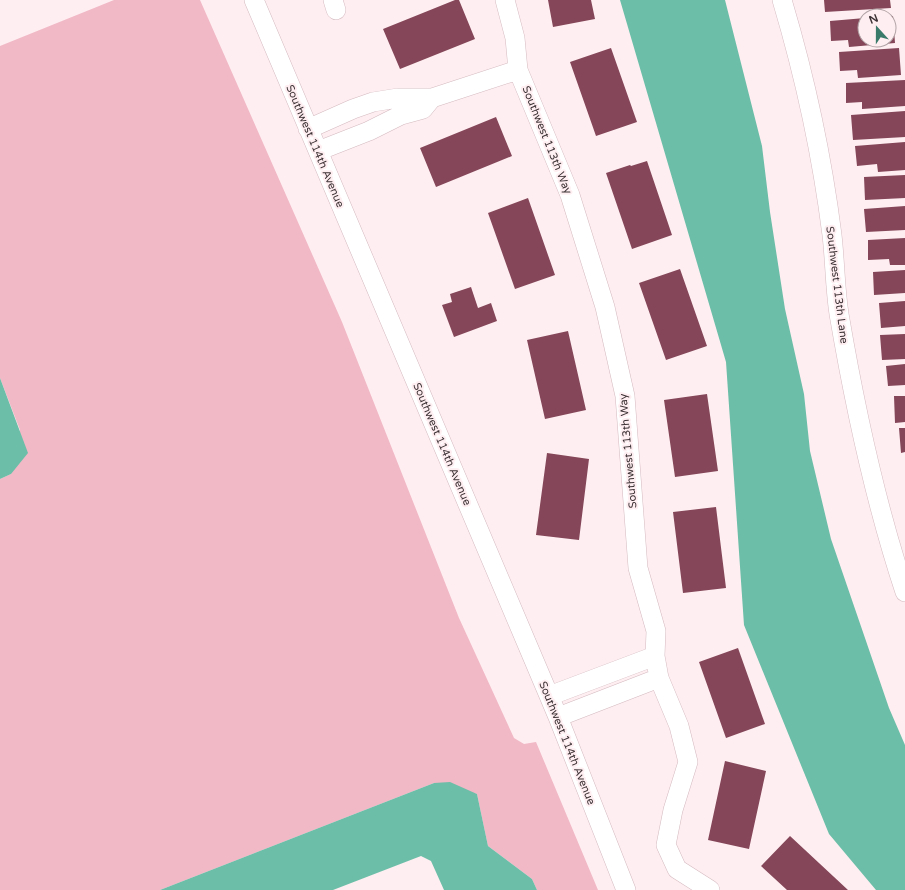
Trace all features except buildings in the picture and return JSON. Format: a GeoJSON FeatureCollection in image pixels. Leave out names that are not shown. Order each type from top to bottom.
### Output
{"type":"FeatureCollection","features":[{"type":"Feature","properties":{"kind":"street","name":"Southwest 114th Avenue"},"geometry":{"type":"LineString","coordinates":[[254,0],[558,717],[626,890]]}},
{"type":"Feature","properties":{"kind":"street","name":"Southwest 113th Way"},"geometry":{"type":"LineString","coordinates":[[505,0],[515,38],[518,70],[570,195],[605,307],[624,396],[638,568],[656,631],[655,656],[659,678],[679,726],[688,762],[673,810],[666,845],[677,869],[710,890]]}},
{"type":"Feature","properties":{"kind":"street","name":"Southwest 113th Lane"},"geometry":{"type":"LineString","coordinates":[[782,0],[793,34],[812,114],[832,235],[839,312],[857,412],[871,474],[905,592]]}},
{"type":"Feature","properties":{"kind":"street"},"geometry":{"type":"LineString","coordinates":[[308,129],[353,109],[373,102],[398,98],[432,98],[518,70]]}},
{"type":"Feature","properties":{"kind":"street"},"geometry":{"type":"LineString","coordinates":[[318,151],[369,131],[401,115],[423,109],[432,98]]}},
{"type":"Feature","properties":{"kind":"street"},"geometry":{"type":"LineString","coordinates":[[549,696],[655,656]]}},
{"type":"Feature","properties":{"kind":"street"},"geometry":{"type":"LineString","coordinates":[[558,717],[659,678]]}},
{"type":"Feature","properties":{"kind":"shaded area"},"geometry":{"type":"Polygon","coordinates":[[[114,0],[200,0],[342,322],[459,618],[514,738],[524,744],[536,742],[598,890],[537,890],[532,879],[488,846],[477,794],[434,783],[160,890],[0,890],[0,479],[11,474],[20,430],[0,378],[0,46],[114,0]]]}},
{"type":"Feature","properties":{"kind":"shaded area"},"geometry":{"type":"Polygon","coordinates":[[[620,0],[725,0],[762,146],[770,212],[785,309],[804,394],[810,451],[831,539],[889,708],[905,745],[905,890],[876,890],[829,834],[744,625],[726,362],[620,0]]]}},
{"type":"Feature","properties":{"kind":"shaded area"},"geometry":{"type":"Polygon","coordinates":[[[0,378],[28,453],[11,474],[0,479],[0,378]]]}},
{"type":"Feature","properties":{"kind":"shaded area"},"geometry":{"type":"Polygon","coordinates":[[[450,782],[477,794],[488,846],[532,879],[537,890],[444,890],[431,861],[421,856],[333,890],[160,890],[434,783],[450,782]]]}}]}
